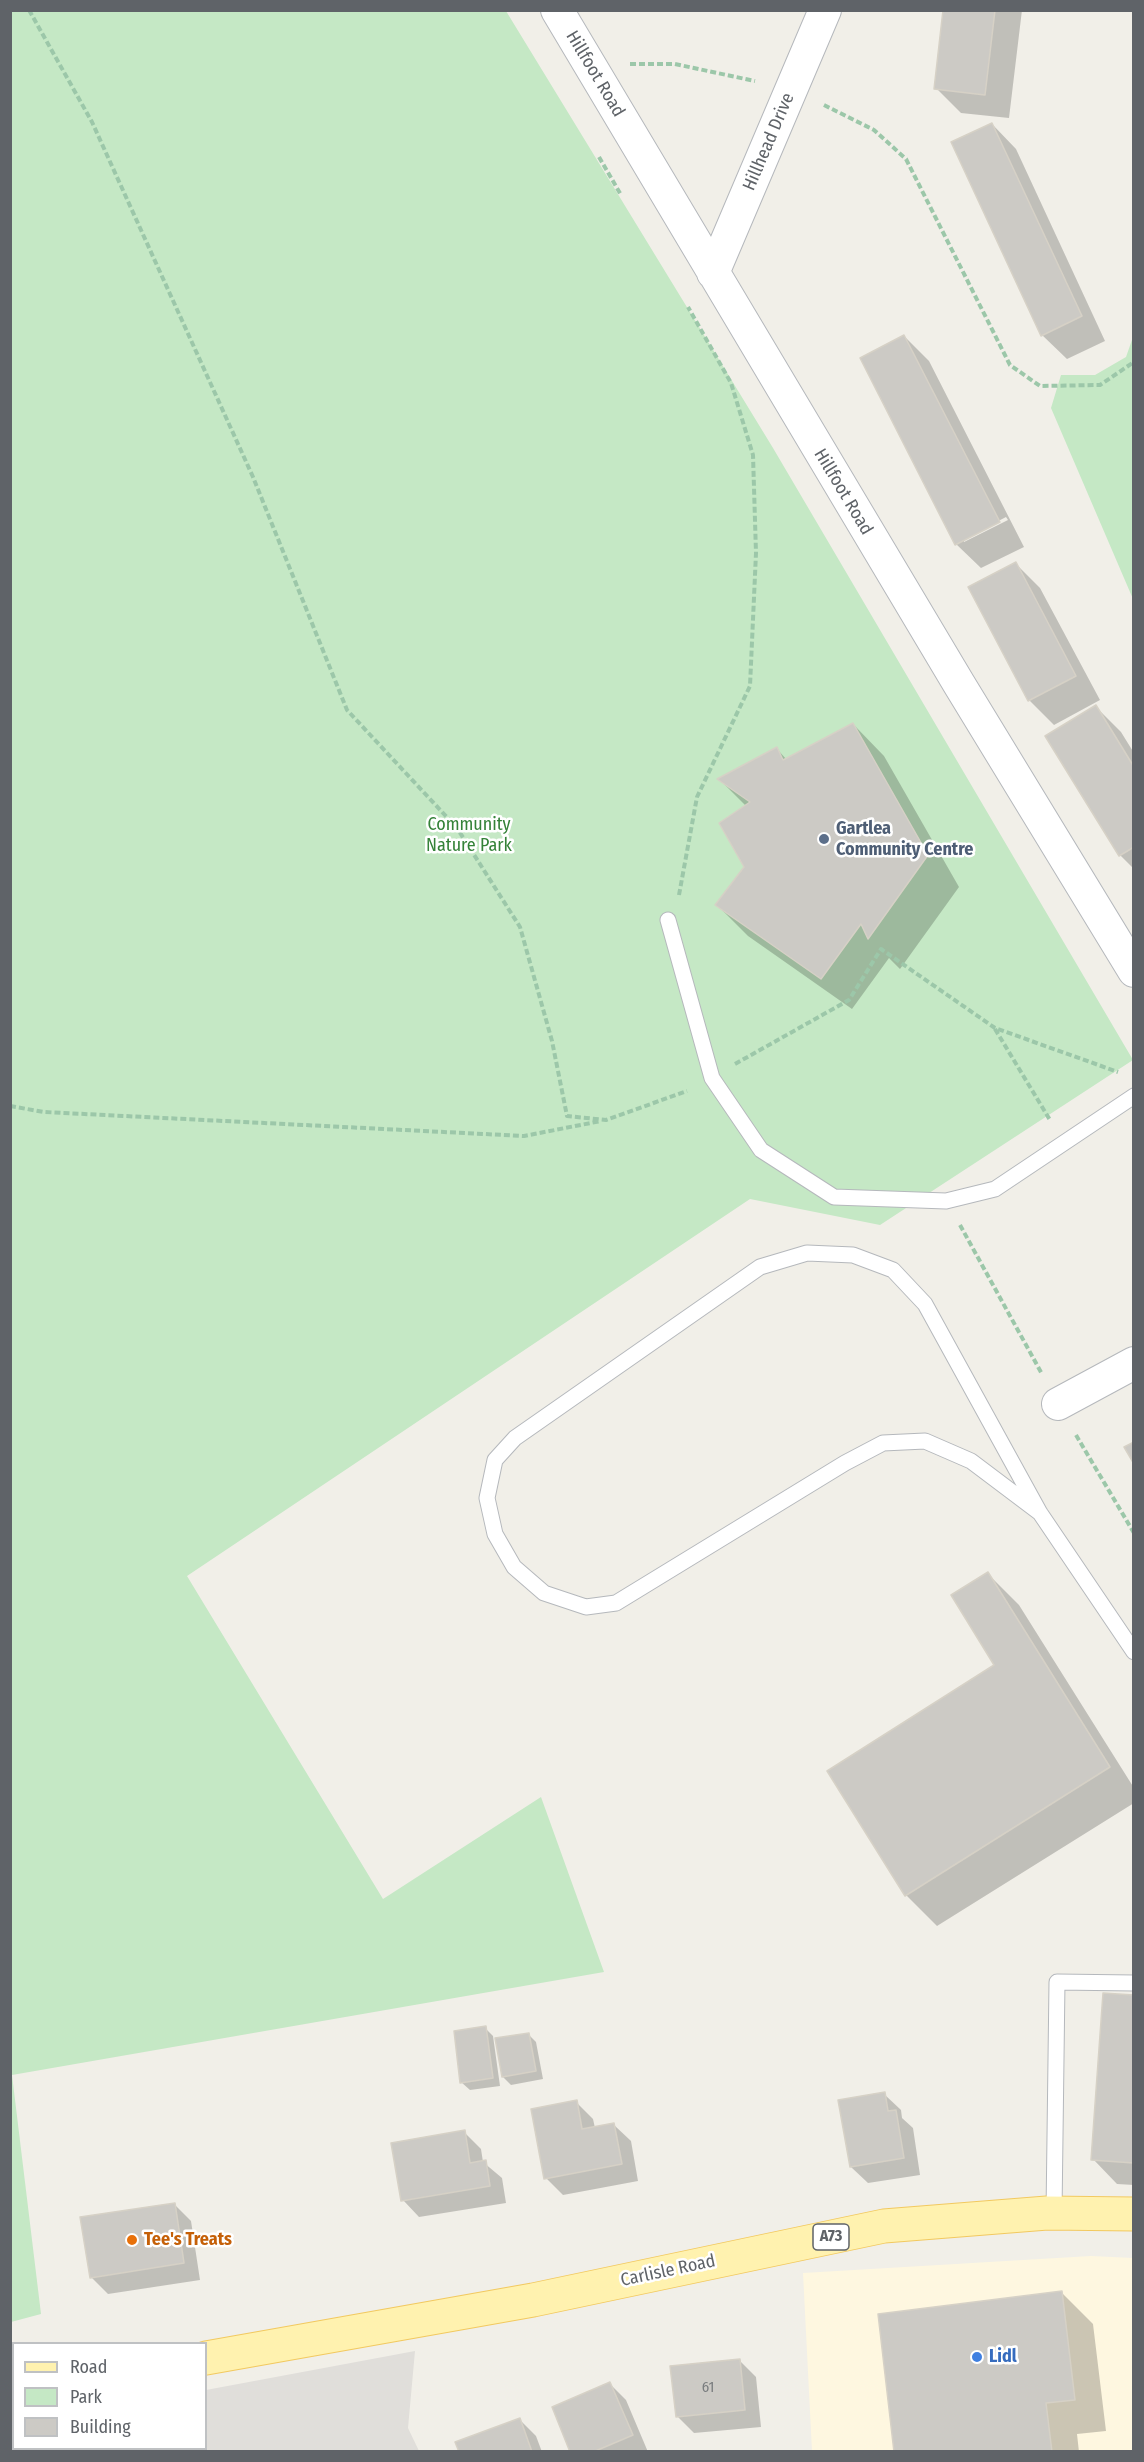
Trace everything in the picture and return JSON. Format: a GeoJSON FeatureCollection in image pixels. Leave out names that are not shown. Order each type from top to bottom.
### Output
{"type":"FeatureCollection","features":[{"type":"Feature","properties":{"kind":"main road","name":"Carlisle Road"},"geometry":{"type":"LineString","coordinates":[[207,2358],[533,2300],[884,2226],[1054,2213],[1134,2214]]}},
{"type":"Feature","properties":{"kind":"street","name":"Hillfoot Road"},"geometry":{"type":"LineString","coordinates":[[557,10],[958,684],[1134,971]]}},
{"type":"Feature","properties":{"kind":"street","name":"Hillhead Drive"},"geometry":{"type":"LineString","coordinates":[[713,273],[825,10]]}},
{"type":"Feature","properties":{"kind":"street"},"geometry":{"type":"LineString","coordinates":[[1059,1404],[1134,1363]]}},
{"type":"Feature","properties":{"kind":"lane"},"geometry":{"type":"LineString","coordinates":[[668,920],[712,1078],[761,1150],[834,1197],[946,1201],[995,1188],[1134,1096]]}},
{"type":"Feature","properties":{"kind":"lane"},"geometry":{"type":"LineString","coordinates":[[1040,1513],[971,1461],[925,1441],[883,1443],[845,1463],[616,1603],[586,1607],[544,1593],[514,1567],[495,1534],[488,1498],[495,1460],[515,1438],[760,1267],[807,1253],[853,1255],[893,1270],[925,1304],[1040,1513],[1134,1652]]}},
{"type":"Feature","properties":{"kind":"lane"},"geometry":{"type":"LineString","coordinates":[[1054,2213],[1057,1982],[1134,1983]]}},
{"type":"Feature","properties":{"kind":"path"},"geometry":{"type":"LineString","coordinates":[[29,10],[92,122],[253,477],[347,710],[458,828],[520,927],[552,1041],[567,1116],[606,1120]]}},
{"type":"Feature","properties":{"kind":"path"},"geometry":{"type":"LineString","coordinates":[[589,64],[675,64],[791,88],[874,130],[906,159],[1010,365],[1040,386],[1100,385],[1134,362]]}},
{"type":"Feature","properties":{"kind":"path"},"geometry":{"type":"LineString","coordinates":[[596,152],[625,201]]}},
{"type":"Feature","properties":{"kind":"path"},"geometry":{"type":"LineString","coordinates":[[668,920],[676,907],[697,797],[750,686],[756,552],[753,455],[730,383],[684,298]]}},
{"type":"Feature","properties":{"kind":"path"},"geometry":{"type":"LineString","coordinates":[[10,1106],[44,1112],[524,1136],[606,1120],[682,1094],[849,1000],[881,949],[995,1028],[1123,1074]]}},
{"type":"Feature","properties":{"kind":"path"},"geometry":{"type":"LineString","coordinates":[[995,1028],[1063,1143]]}},
{"type":"Feature","properties":{"kind":"path"},"geometry":{"type":"LineString","coordinates":[[946,1201],[1134,1533]]}},
{"type":"Feature","properties":{"kind":"shaded area"},"geometry":{"type":"Polygon","coordinates":[[[1091,2256],[1133,2258],[1133,2451],[812,2451],[803,2273],[1091,2256]]]}},
{"type":"Feature","properties":{"kind":"shaded area"},"geometry":{"type":"Polygon","coordinates":[[[415,2351],[408,2428],[419,2451],[11,2452],[12,2426],[12,2450],[207,2450],[207,2390],[415,2351]]]}},
{"type":"Feature","properties":{"kind":"green space","name":"Community Nature Park"},"geometry":{"type":"Polygon","coordinates":[[[11,11],[506,11],[773,448],[1133,1060],[880,1225],[750,1199],[187,1576],[383,1899],[541,1797],[604,1972],[12,2075],[41,2314],[11,2322],[11,11]]]}},
{"type":"Feature","properties":{"kind":"green space"},"geometry":{"type":"Polygon","coordinates":[[[1133,337],[1133,599],[1051,408],[1061,375],[1095,375],[1126,357],[1133,337]]]}},
{"type":"Feature","properties":{"kind":"building"},"geometry":{"type":"Polygon","coordinates":[[[943,10],[995,10],[985,95],[934,89],[943,10]]]}},
{"type":"Feature","properties":{"kind":"building"},"geometry":{"type":"Polygon","coordinates":[[[992,123],[1082,316],[1041,336],[951,142],[992,123]]]}},
{"type":"Feature","properties":{"kind":"building"},"geometry":{"type":"Polygon","coordinates":[[[904,335],[1000,522],[955,545],[860,358],[904,335]]]}},
{"type":"Feature","properties":{"kind":"building"},"geometry":{"type":"Polygon","coordinates":[[[1016,562],[1076,676],[1028,701],[968,587],[1016,562]]]}},
{"type":"Feature","properties":{"kind":"building"},"geometry":{"type":"Polygon","coordinates":[[[1096,705],[1134,767],[1134,847],[1119,856],[1045,736],[1096,705]]]}},
{"type":"Feature","properties":{"kind":"building","name":"Gartlea Community Centre"},"geometry":{"type":"Polygon","coordinates":[[[853,723],[928,855],[868,939],[861,924],[821,979],[715,905],[744,867],[719,823],[750,802],[717,779],[777,747],[783,760],[853,723]]]}},
{"type":"Feature","properties":{"kind":"building"},"geometry":{"type":"Polygon","coordinates":[[[1134,1442],[1134,1464],[1124,1447],[1134,1442]]]}},
{"type":"Feature","properties":{"kind":"building"},"geometry":{"type":"Polygon","coordinates":[[[988,1572],[1110,1767],[905,1896],[827,1771],[994,1665],[951,1595],[988,1572]]]}},
{"type":"Feature","properties":{"kind":"building"},"geometry":{"type":"Polygon","coordinates":[[[1103,1993],[1134,1995],[1134,2163],[1091,2160],[1103,1993]]]}},
{"type":"Feature","properties":{"kind":"building"},"geometry":{"type":"Polygon","coordinates":[[[486,2026],[493,2078],[460,2083],[454,2031],[486,2026]]]}},
{"type":"Feature","properties":{"kind":"building"},"geometry":{"type":"Polygon","coordinates":[[[529,2033],[536,2071],[502,2077],[495,2038],[529,2033]]]}},
{"type":"Feature","properties":{"kind":"building"},"geometry":{"type":"Polygon","coordinates":[[[885,2092],[888,2111],[896,2110],[904,2158],[850,2167],[838,2100],[885,2092]]]}},
{"type":"Feature","properties":{"kind":"building"},"geometry":{"type":"Polygon","coordinates":[[[577,2100],[582,2129],[614,2123],[622,2164],[544,2179],[531,2109],[577,2100]]]}},
{"type":"Feature","properties":{"kind":"building"},"geometry":{"type":"Polygon","coordinates":[[[465,2130],[470,2163],[486,2160],[490,2186],[401,2201],[391,2143],[465,2130]]]}},
{"type":"Feature","properties":{"kind":"building","name":"Tee's Treats"},"geometry":{"type":"Polygon","coordinates":[[[175,2203],[184,2263],[90,2278],[80,2217],[175,2203]]]}},
{"type":"Feature","properties":{"kind":"building","name":"Lidl"},"geometry":{"type":"Polygon","coordinates":[[[1062,2291],[1075,2400],[1046,2403],[1052,2452],[894,2452],[878,2314],[1062,2291]]]}},
{"type":"Feature","properties":{"kind":"building"},"geometry":{"type":"Polygon","coordinates":[[[740,2359],[745,2410],[676,2417],[670,2366],[740,2359]]]}},
{"type":"Feature","properties":{"kind":"building"},"geometry":{"type":"Polygon","coordinates":[[[610,2382],[633,2435],[593,2452],[570,2452],[552,2407],[610,2382]]]}},
{"type":"Feature","properties":{"kind":"building"},"geometry":{"type":"Polygon","coordinates":[[[520,2418],[532,2452],[459,2452],[455,2442],[520,2418]]]}},
{"type":"Feature","properties":{"kind":"place","name":"Gartlea Community Centre"},"geometry":{"type":"Point","coordinates":[824,839]}},
{"type":"Feature","properties":{"kind":"place","name":"Tee's Treats"},"geometry":{"type":"Point","coordinates":[132,2240]}},
{"type":"Feature","properties":{"kind":"place","name":"Lidl"},"geometry":{"type":"Point","coordinates":[977,2357]}}]}
